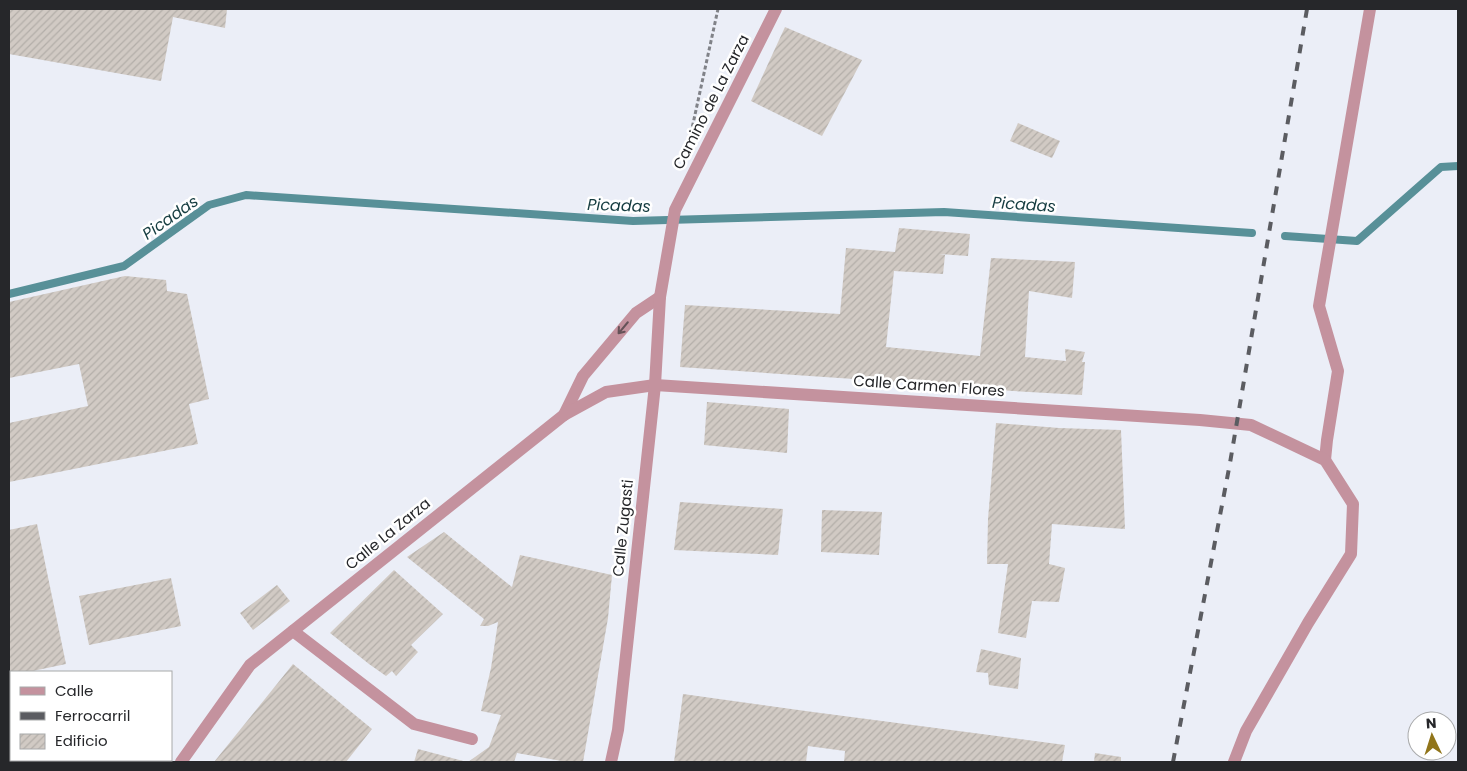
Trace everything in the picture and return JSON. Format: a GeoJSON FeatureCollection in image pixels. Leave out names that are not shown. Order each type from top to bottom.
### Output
{"type":"FeatureCollection","features":[{"type":"Feature","properties":{"kind":"street","name":"Camino de La Zarza"},"geometry":{"type":"LineString","coordinates":[[675,210],[776,9]]}},
{"type":"Feature","properties":{"kind":"street"},"geometry":{"type":"LineString","coordinates":[[1234,762],[1246,731],[1308,623],[1351,554],[1353,504],[1325,460],[1326,440],[1338,370],[1319,306],[1370,9]]}},
{"type":"Feature","properties":{"kind":"street","name":"Calle Zugasti"},"geometry":{"type":"LineString","coordinates":[[611,762],[618,730],[655,385],[660,297],[675,210]]}},
{"type":"Feature","properties":{"kind":"street"},"geometry":{"type":"LineString","coordinates":[[564,414],[583,376],[636,313],[660,297]]}},
{"type":"Feature","properties":{"kind":"street","name":"Calle Carmen Flores"},"geometry":{"type":"LineString","coordinates":[[655,385],[1200,420],[1251,425],[1325,460]]}},
{"type":"Feature","properties":{"kind":"street","name":"Calle La Zarza"},"geometry":{"type":"LineString","coordinates":[[181,762],[250,665],[564,414],[606,392],[655,385]]}},
{"type":"Feature","properties":{"kind":"street"},"geometry":{"type":"LineString","coordinates":[[293,631],[414,724],[472,739]]}},
{"type":"Feature","properties":{"kind":"path"},"geometry":{"type":"LineString","coordinates":[[692,133],[718,9]]}},
{"type":"Feature","properties":{"kind":"building"},"geometry":{"type":"Polygon","coordinates":[[[9,9],[227,9],[225,28],[173,17],[161,81],[9,54],[9,9]]]}},
{"type":"Feature","properties":{"kind":"building"},"geometry":{"type":"Polygon","coordinates":[[[785,27],[862,60],[822,136],[751,101],[785,27]]]}},
{"type":"Feature","properties":{"kind":"building"},"geometry":{"type":"Polygon","coordinates":[[[1018,123],[1060,141],[1052,158],[1010,141],[1018,123]]]}},
{"type":"Feature","properties":{"kind":"building"},"geometry":{"type":"Polygon","coordinates":[[[899,228],[970,234],[968,256],[939,254],[945,255],[943,274],[894,271],[886,347],[980,356],[991,258],[1075,262],[1072,298],[1029,291],[1025,357],[1066,361],[1065,349],[1085,352],[1082,362],[1085,362],[1082,395],[680,367],[685,305],[840,314],[846,248],[895,252],[899,228]]]}},
{"type":"Feature","properties":{"kind":"building"},"geometry":{"type":"Polygon","coordinates":[[[125,276],[166,280],[167,291],[187,294],[209,399],[189,404],[198,444],[9,482],[9,423],[88,406],[79,364],[9,378],[9,302],[125,276]]]}},
{"type":"Feature","properties":{"kind":"building"},"geometry":{"type":"Polygon","coordinates":[[[707,402],[789,409],[787,453],[704,445],[707,402]]]}},
{"type":"Feature","properties":{"kind":"building"},"geometry":{"type":"Polygon","coordinates":[[[996,423],[1121,430],[1125,529],[1052,524],[1049,564],[1065,568],[1059,602],[1032,601],[1026,638],[998,633],[1008,564],[987,564],[988,519],[996,423]]]}},
{"type":"Feature","properties":{"kind":"building"},"geometry":{"type":"Polygon","coordinates":[[[680,502],[783,509],[778,555],[674,550],[680,502]]]}},
{"type":"Feature","properties":{"kind":"building"},"geometry":{"type":"Polygon","coordinates":[[[822,510],[882,512],[879,555],[821,552],[822,510]]]}},
{"type":"Feature","properties":{"kind":"building"},"geometry":{"type":"Polygon","coordinates":[[[37,524],[66,664],[33,671],[10,671],[10,676],[9,676],[9,530],[37,524]]]}},
{"type":"Feature","properties":{"kind":"building"},"geometry":{"type":"Polygon","coordinates":[[[444,532],[512,587],[520,555],[612,575],[608,618],[583,762],[567,762],[517,753],[514,762],[468,762],[489,747],[501,715],[481,711],[491,668],[498,622],[488,626],[480,626],[484,619],[407,557],[444,532]]]}},
{"type":"Feature","properties":{"kind":"building"},"geometry":{"type":"Polygon","coordinates":[[[394,570],[443,614],[411,645],[418,652],[396,676],[392,671],[386,676],[330,633],[394,570]]]}},
{"type":"Feature","properties":{"kind":"building"},"geometry":{"type":"Polygon","coordinates":[[[171,578],[181,626],[89,645],[79,596],[171,578]]]}},
{"type":"Feature","properties":{"kind":"building"},"geometry":{"type":"Polygon","coordinates":[[[277,585],[290,601],[253,630],[240,613],[277,585]]]}},
{"type":"Feature","properties":{"kind":"building"},"geometry":{"type":"Polygon","coordinates":[[[981,649],[1021,658],[1018,689],[989,685],[988,673],[976,672],[981,649]]]}},
{"type":"Feature","properties":{"kind":"building"},"geometry":{"type":"Polygon","coordinates":[[[293,664],[372,729],[346,762],[214,762],[293,664]]]}},
{"type":"Feature","properties":{"kind":"building"},"geometry":{"type":"Polygon","coordinates":[[[683,694],[1065,745],[1062,762],[844,762],[845,751],[808,746],[806,762],[674,762],[683,694]]]}},
{"type":"Feature","properties":{"kind":"building"},"geometry":{"type":"Polygon","coordinates":[[[418,749],[467,762],[414,762],[418,749]]]}},
{"type":"Feature","properties":{"kind":"building"},"geometry":{"type":"Polygon","coordinates":[[[1095,753],[1121,757],[1121,762],[1094,762],[1095,753]]]}},
{"type":"Feature","properties":{"kind":"building"},"geometry":{"type":"Polygon","coordinates":[[[44,761],[142,762],[45,762],[44,761]]]}},
{"type":"Feature","properties":{"kind":"waterway","name":"Picadas"},"geometry":{"type":"LineString","coordinates":[[1285,236],[1357,241],[1441,167],[1458,166]]}},
{"type":"Feature","properties":{"kind":"waterway","name":"Picadas"},"geometry":{"type":"LineString","coordinates":[[9,294],[124,266],[209,205],[246,195],[633,221],[944,212],[1252,233]]}},
{"type":"Feature","properties":{"kind":"railway"},"geometry":{"type":"LineString","coordinates":[[1173,762],[1230,463],[1307,9]]}}]}
